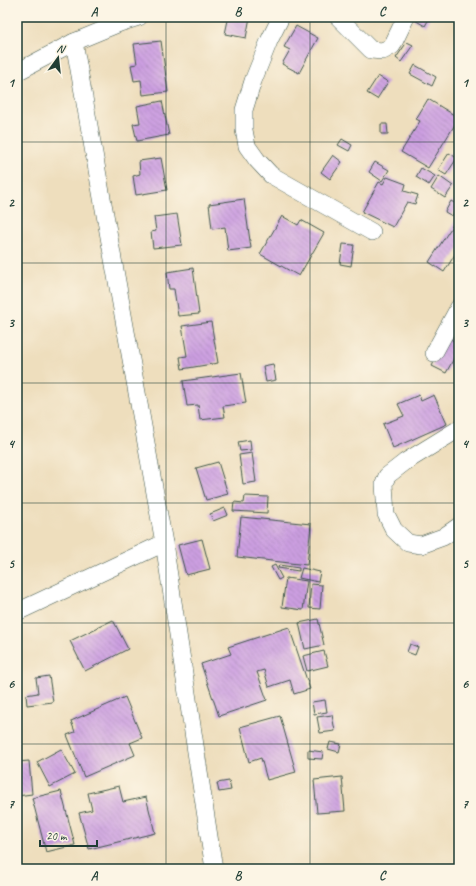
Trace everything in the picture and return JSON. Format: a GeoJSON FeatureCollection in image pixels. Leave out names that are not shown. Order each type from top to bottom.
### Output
{"type":"FeatureCollection","features":[{"type":"Feature","properties":{"kind":"street"},"geometry":{"type":"LineString","coordinates":[[17,72],[74,42],[139,17]]}},
{"type":"Feature","properties":{"kind":"street"},"geometry":{"type":"LineString","coordinates":[[281,17],[269,41],[253,81],[244,110],[244,130],[247,146],[257,160],[271,175],[372,232]]}},
{"type":"Feature","properties":{"kind":"street"},"geometry":{"type":"LineString","coordinates":[[338,17],[371,50],[383,51],[392,46],[406,17]]}},
{"type":"Feature","properties":{"kind":"street"},"geometry":{"type":"LineString","coordinates":[[74,42],[164,543],[214,869]]}},
{"type":"Feature","properties":{"kind":"street"},"geometry":{"type":"LineString","coordinates":[[434,353],[459,307]]}},
{"type":"Feature","properties":{"kind":"street"},"geometry":{"type":"LineString","coordinates":[[457,430],[386,476],[384,484],[386,514],[394,530],[408,543],[421,545],[443,538],[459,526]]}},
{"type":"Feature","properties":{"kind":"street"},"geometry":{"type":"LineString","coordinates":[[17,612],[164,543]]}},
{"type":"Feature","properties":{"kind":"building"},"geometry":{"type":"Polygon","coordinates":[[[217,17],[250,17],[246,38],[225,34],[228,20],[217,17]]]}},
{"type":"Feature","properties":{"kind":"building"},"geometry":{"type":"Polygon","coordinates":[[[414,17],[430,17],[425,26],[413,19],[414,17]]]}},
{"type":"Feature","properties":{"kind":"building"},"geometry":{"type":"Polygon","coordinates":[[[296,26],[318,38],[299,73],[282,64],[290,50],[284,47],[296,26]]]}},
{"type":"Feature","properties":{"kind":"building"},"geometry":{"type":"Polygon","coordinates":[[[161,41],[168,92],[143,95],[141,80],[134,81],[131,65],[137,64],[134,44],[161,41]]]}},
{"type":"Feature","properties":{"kind":"building"},"geometry":{"type":"Polygon","coordinates":[[[407,42],[413,45],[401,62],[396,58],[407,42]]]}},
{"type":"Feature","properties":{"kind":"building"},"geometry":{"type":"Polygon","coordinates":[[[415,65],[436,77],[432,86],[410,74],[415,65]]]}},
{"type":"Feature","properties":{"kind":"building"},"geometry":{"type":"Polygon","coordinates":[[[378,76],[388,82],[377,99],[367,93],[378,76]]]}},
{"type":"Feature","properties":{"kind":"building"},"geometry":{"type":"Polygon","coordinates":[[[428,99],[459,118],[428,168],[401,152],[420,121],[416,119],[428,99]]]}},
{"type":"Feature","properties":{"kind":"building"},"geometry":{"type":"Polygon","coordinates":[[[162,101],[169,135],[137,141],[133,124],[140,123],[137,106],[162,101]]]}},
{"type":"Feature","properties":{"kind":"building"},"geometry":{"type":"Polygon","coordinates":[[[381,124],[387,124],[388,134],[381,134],[381,124]]]}},
{"type":"Feature","properties":{"kind":"building"},"geometry":{"type":"Polygon","coordinates":[[[342,139],[352,145],[349,151],[338,145],[342,139]]]}},
{"type":"Feature","properties":{"kind":"building"},"geometry":{"type":"Polygon","coordinates":[[[449,153],[457,158],[446,175],[438,170],[449,153]]]}},
{"type":"Feature","properties":{"kind":"building"},"geometry":{"type":"Polygon","coordinates":[[[333,155],[342,162],[330,179],[321,172],[333,155]]]}},
{"type":"Feature","properties":{"kind":"building"},"geometry":{"type":"Polygon","coordinates":[[[161,158],[167,190],[136,195],[133,176],[140,174],[139,161],[161,158]]]}},
{"type":"Feature","properties":{"kind":"building"},"geometry":{"type":"Polygon","coordinates":[[[375,162],[389,170],[382,181],[369,172],[375,162]]]}},
{"type":"Feature","properties":{"kind":"building"},"geometry":{"type":"Polygon","coordinates":[[[421,168],[435,176],[429,185],[416,177],[421,168]]]}},
{"type":"Feature","properties":{"kind":"building"},"geometry":{"type":"Polygon","coordinates":[[[439,176],[453,186],[445,198],[431,189],[439,176]]]}},
{"type":"Feature","properties":{"kind":"building"},"geometry":{"type":"Polygon","coordinates":[[[387,177],[406,184],[404,191],[418,195],[415,204],[407,202],[393,227],[362,212],[379,182],[383,184],[387,177]]]}},
{"type":"Feature","properties":{"kind":"building"},"geometry":{"type":"Polygon","coordinates":[[[244,199],[251,248],[228,251],[225,227],[212,229],[209,204],[244,199]]]}},
{"type":"Feature","properties":{"kind":"building"},"geometry":{"type":"Polygon","coordinates":[[[451,201],[458,205],[452,216],[445,212],[451,201]]]}},
{"type":"Feature","properties":{"kind":"building"},"geometry":{"type":"Polygon","coordinates":[[[177,214],[182,245],[153,248],[151,232],[156,231],[154,217],[177,214]]]}},
{"type":"Feature","properties":{"kind":"building"},"geometry":{"type":"Polygon","coordinates":[[[282,216],[298,225],[301,220],[324,233],[299,276],[260,254],[282,216]]]}},
{"type":"Feature","properties":{"kind":"building"},"geometry":{"type":"Polygon","coordinates":[[[458,217],[459,248],[444,272],[429,262],[458,217]]]}},
{"type":"Feature","properties":{"kind":"building"},"geometry":{"type":"Polygon","coordinates":[[[343,244],[354,245],[351,266],[340,264],[343,244]]]}},
{"type":"Feature","properties":{"kind":"building"},"geometry":{"type":"Polygon","coordinates":[[[193,268],[199,314],[178,316],[174,289],[169,289],[167,272],[193,268]]]}},
{"type":"Feature","properties":{"kind":"building"},"geometry":{"type":"Polygon","coordinates":[[[211,322],[218,363],[182,369],[180,357],[187,356],[182,326],[211,322]]]}},
{"type":"Feature","properties":{"kind":"building"},"geometry":{"type":"Polygon","coordinates":[[[447,337],[459,344],[459,349],[446,373],[432,366],[447,337]]]}},
{"type":"Feature","properties":{"kind":"building"},"geometry":{"type":"Polygon","coordinates":[[[273,364],[276,380],[266,382],[263,366],[273,364]]]}},
{"type":"Feature","properties":{"kind":"building"},"geometry":{"type":"Polygon","coordinates":[[[241,373],[246,403],[223,406],[225,417],[200,420],[198,405],[187,406],[183,381],[241,373]]]}},
{"type":"Feature","properties":{"kind":"building"},"geometry":{"type":"Polygon","coordinates":[[[419,395],[421,401],[434,395],[447,424],[393,448],[383,424],[404,416],[398,404],[419,395]]]}},
{"type":"Feature","properties":{"kind":"building"},"geometry":{"type":"Polygon","coordinates":[[[250,440],[251,450],[240,451],[238,442],[250,440]]]}},
{"type":"Feature","properties":{"kind":"building"},"geometry":{"type":"Polygon","coordinates":[[[252,453],[256,482],[243,484],[239,455],[252,453]]]}},
{"type":"Feature","properties":{"kind":"building"},"geometry":{"type":"Polygon","coordinates":[[[218,462],[228,494],[206,500],[196,468],[218,462]]]}},
{"type":"Feature","properties":{"kind":"building"},"geometry":{"type":"Polygon","coordinates":[[[245,496],[268,497],[267,513],[233,511],[234,502],[244,503],[245,496]]]}},
{"type":"Feature","properties":{"kind":"building"},"geometry":{"type":"Polygon","coordinates":[[[225,508],[228,515],[213,521],[210,514],[225,508]]]}},
{"type":"Feature","properties":{"kind":"building"},"geometry":{"type":"Polygon","coordinates":[[[241,517],[311,524],[307,565],[237,557],[241,517]]]}},
{"type":"Feature","properties":{"kind":"building"},"geometry":{"type":"Polygon","coordinates":[[[202,539],[210,569],[186,575],[178,545],[202,539]]]}},
{"type":"Feature","properties":{"kind":"building"},"geometry":{"type":"Polygon","coordinates":[[[275,565],[282,578],[278,580],[271,567],[275,565]]]}},
{"type":"Feature","properties":{"kind":"building"},"geometry":{"type":"Polygon","coordinates":[[[279,565],[299,568],[299,571],[278,568],[279,565]]]}},
{"type":"Feature","properties":{"kind":"building"},"geometry":{"type":"Polygon","coordinates":[[[302,568],[320,572],[318,582],[299,578],[302,568]]]}},
{"type":"Feature","properties":{"kind":"building"},"geometry":{"type":"Polygon","coordinates":[[[286,578],[307,581],[303,610],[282,607],[286,578]]]}},
{"type":"Feature","properties":{"kind":"building"},"geometry":{"type":"Polygon","coordinates":[[[311,584],[322,585],[320,609],[309,608],[311,584]]]}},
{"type":"Feature","properties":{"kind":"building"},"geometry":{"type":"Polygon","coordinates":[[[318,619],[324,645],[305,649],[299,623],[318,619]]]}},
{"type":"Feature","properties":{"kind":"building"},"geometry":{"type":"Polygon","coordinates":[[[113,620],[128,649],[85,671],[70,641],[113,620]]]}},
{"type":"Feature","properties":{"kind":"building"},"geometry":{"type":"Polygon","coordinates":[[[289,627],[310,689],[294,694],[290,680],[269,687],[264,670],[257,672],[267,700],[219,716],[201,664],[231,654],[228,647],[289,627]]]}},
{"type":"Feature","properties":{"kind":"building"},"geometry":{"type":"Polygon","coordinates":[[[410,644],[418,647],[415,655],[407,652],[410,644]]]}},
{"type":"Feature","properties":{"kind":"building"},"geometry":{"type":"Polygon","coordinates":[[[324,651],[328,666],[307,671],[303,656],[324,651]]]}},
{"type":"Feature","properties":{"kind":"building"},"geometry":{"type":"Polygon","coordinates":[[[49,676],[53,702],[27,705],[26,695],[38,693],[36,678],[49,676]]]}},
{"type":"Feature","properties":{"kind":"building"},"geometry":{"type":"Polygon","coordinates":[[[125,697],[142,738],[130,743],[135,755],[84,777],[67,735],[75,732],[71,721],[125,697]]]}},
{"type":"Feature","properties":{"kind":"building"},"geometry":{"type":"Polygon","coordinates":[[[325,700],[327,712],[314,714],[312,702],[325,700]]]}},
{"type":"Feature","properties":{"kind":"building"},"geometry":{"type":"Polygon","coordinates":[[[332,715],[335,731],[320,733],[317,717],[332,715]]]}},
{"type":"Feature","properties":{"kind":"building"},"geometry":{"type":"Polygon","coordinates":[[[280,716],[296,772],[267,780],[261,758],[249,762],[240,727],[280,716]]]}},
{"type":"Feature","properties":{"kind":"building"},"geometry":{"type":"Polygon","coordinates":[[[330,742],[341,744],[339,752],[328,749],[330,742]]]}},
{"type":"Feature","properties":{"kind":"building"},"geometry":{"type":"Polygon","coordinates":[[[61,749],[75,774],[50,787],[37,762],[61,749]]]}},
{"type":"Feature","properties":{"kind":"building"},"geometry":{"type":"Polygon","coordinates":[[[308,750],[323,752],[322,759],[308,758],[308,750]]]}},
{"type":"Feature","properties":{"kind":"building"},"geometry":{"type":"Polygon","coordinates":[[[29,761],[32,794],[17,796],[17,762],[29,761]]]}},
{"type":"Feature","properties":{"kind":"building"},"geometry":{"type":"Polygon","coordinates":[[[342,777],[345,811],[317,813],[314,780],[342,777]]]}},
{"type":"Feature","properties":{"kind":"building"},"geometry":{"type":"Polygon","coordinates":[[[229,781],[231,790],[219,792],[217,783],[229,781]]]}},
{"type":"Feature","properties":{"kind":"building"},"geometry":{"type":"Polygon","coordinates":[[[119,786],[123,802],[146,797],[155,833],[89,849],[79,813],[92,810],[88,793],[119,786]]]}},
{"type":"Feature","properties":{"kind":"building"},"geometry":{"type":"Polygon","coordinates":[[[61,791],[75,845],[46,852],[32,798],[61,791]]]}}]}
